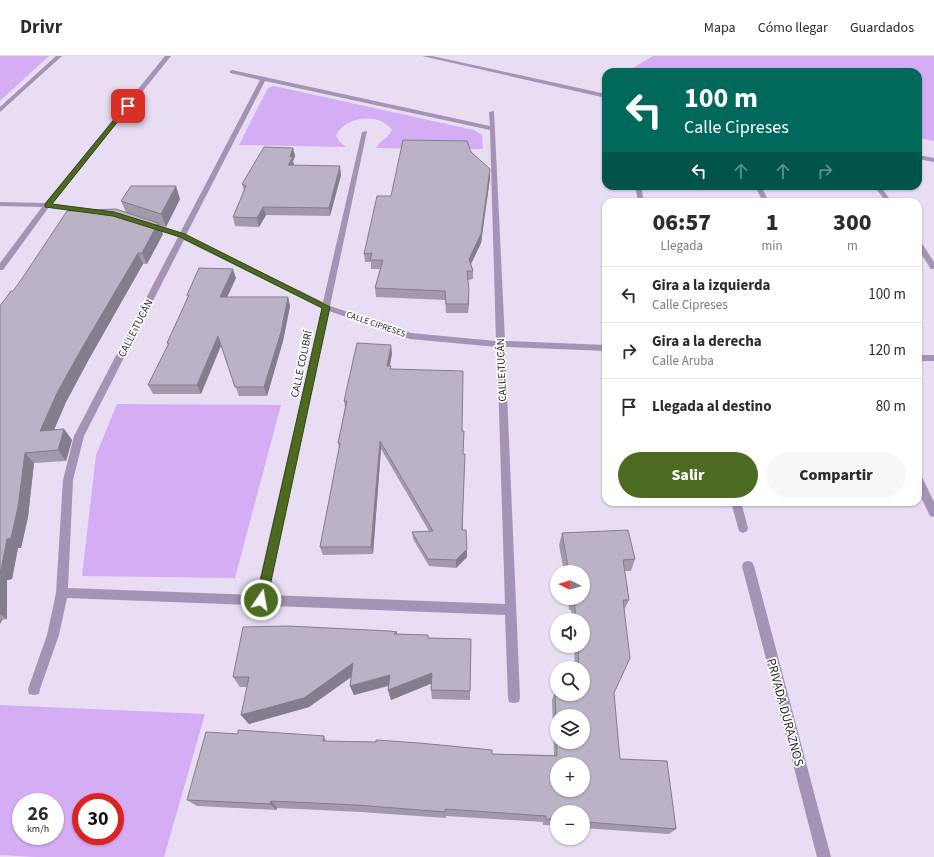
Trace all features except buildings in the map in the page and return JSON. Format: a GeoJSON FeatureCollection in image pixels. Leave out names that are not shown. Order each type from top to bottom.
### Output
{"type":"FeatureCollection","features":[{"type":"Feature","properties":{"kind":"street"},"geometry":{"type":"LineString","coordinates":[[0,110],[59,56]]}},
{"type":"Feature","properties":{"kind":"street"},"geometry":{"type":"LineString","coordinates":[[0,268],[47,205],[168,56]]}},
{"type":"Feature","properties":{"kind":"street"},"geometry":{"type":"LineString","coordinates":[[425,56],[602,95]]}},
{"type":"Feature","properties":{"kind":"street"},"geometry":{"type":"LineString","coordinates":[[232,72],[492,129]]}},
{"type":"Feature","properties":{"kind":"street","name":"CALLE TUCÁN"},"geometry":{"type":"LineString","coordinates":[[34,689],[54,635],[62,593],[68,480],[79,436],[263,79]]}},
{"type":"Feature","properties":{"kind":"street","name":"CALLE TUCÁN"},"geometry":{"type":"LineString","coordinates":[[492,112],[514,697]]}},
{"type":"Feature","properties":{"kind":"street","name":"CALLE COLIBRÍ"},"geometry":{"type":"LineString","coordinates":[[261,600],[365,132]]}},
{"type":"Feature","properties":{"kind":"street"},"geometry":{"type":"LineString","coordinates":[[922,158],[934,160]]}},
{"type":"Feature","properties":{"kind":"street"},"geometry":{"type":"LineString","coordinates":[[0,204],[47,205],[107,213]]}},
{"type":"Feature","properties":{"kind":"street","name":"CALLE CIPRESES"},"geometry":{"type":"LineString","coordinates":[[137,221],[182,236],[326,307],[410,336],[500,344],[602,348]]}},
{"type":"Feature","properties":{"kind":"street"},"geometry":{"type":"LineString","coordinates":[[922,250],[934,267]]}},
{"type":"Feature","properties":{"kind":"street"},"geometry":{"type":"LineString","coordinates":[[922,358],[934,358]]}},
{"type":"Feature","properties":{"kind":"street"},"geometry":{"type":"LineString","coordinates":[[922,488],[934,513]]}},
{"type":"Feature","properties":{"kind":"street"},"geometry":{"type":"LineString","coordinates":[[737,506],[743,528]]}},
{"type":"Feature","properties":{"kind":"street","name":"PRIVADA DURAZNOS"},"geometry":{"type":"LineString","coordinates":[[748,566],[824,857]]}},
{"type":"Feature","properties":{"kind":"street"},"geometry":{"type":"LineString","coordinates":[[62,593],[510,610]]}},
{"type":"Feature","properties":{"kind":"shaded area"},"geometry":{"type":"Polygon","coordinates":[[[0,56],[49,56],[0,101],[0,56]]]}},
{"type":"Feature","properties":{"kind":"shaded area"},"geometry":{"type":"Polygon","coordinates":[[[653,56],[934,56],[934,141],[922,139],[922,68],[633,68],[653,56]]]}},
{"type":"Feature","properties":{"kind":"shaded area"},"geometry":{"type":"Polygon","coordinates":[[[274,86],[474,130],[482,135],[483,149],[376,148],[392,130],[386,124],[371,119],[354,121],[346,124],[340,129],[336,136],[346,147],[239,145],[268,88],[274,86]]]}},
{"type":"Feature","properties":{"kind":"shaded area"},"geometry":{"type":"Polygon","coordinates":[[[117,404],[281,405],[235,578],[82,576],[96,455],[117,404]]]}},
{"type":"Feature","properties":{"kind":"shaded area"},"geometry":{"type":"Polygon","coordinates":[[[0,705],[205,714],[164,857],[35,857],[0,855],[0,705]]]}},
{"type":"Feature","properties":{"kind":"route"},"geometry":{"type":"LineString","coordinates":[[128,106],[47,205],[114,214],[182,236],[326,307],[261,600]]}}]}
